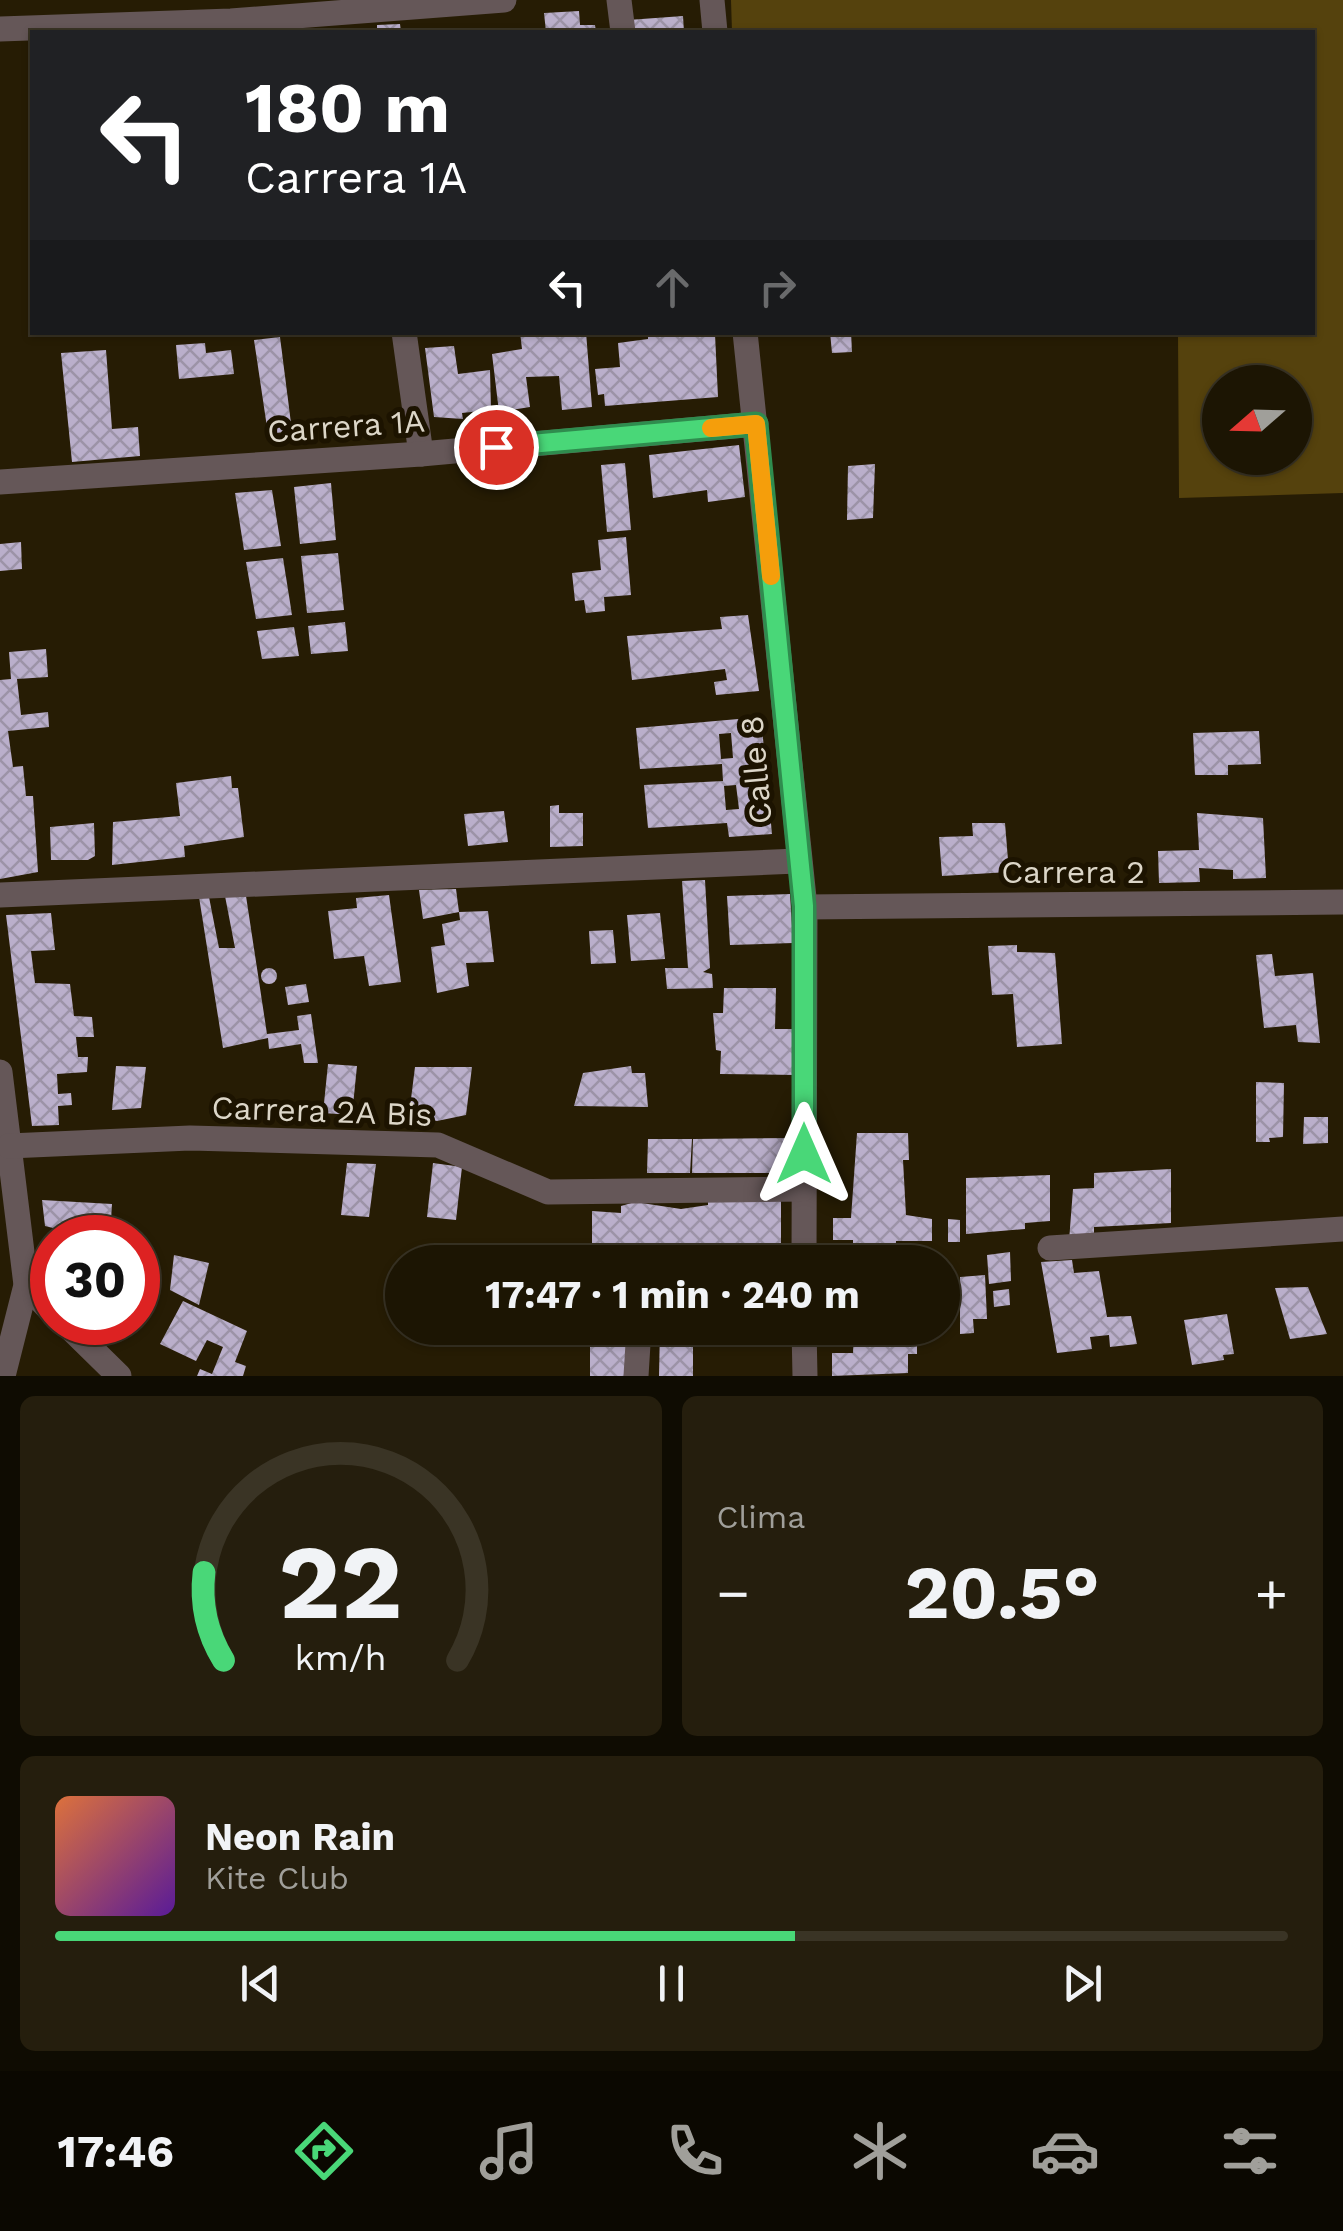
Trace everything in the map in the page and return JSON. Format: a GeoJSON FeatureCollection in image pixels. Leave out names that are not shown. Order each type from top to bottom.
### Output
{"type":"FeatureCollection","features":[{"type":"Feature","properties":{"kind":"street"},"geometry":{"type":"LineString","coordinates":[[0,28],[231,21],[504,0]]}},
{"type":"Feature","properties":{"kind":"street"},"geometry":{"type":"LineString","coordinates":[[619,0],[623,30]]}},
{"type":"Feature","properties":{"kind":"street"},"geometry":{"type":"LineString","coordinates":[[712,0],[714,30]]}},
{"type":"Feature","properties":{"kind":"street"},"geometry":{"type":"LineString","coordinates":[[404,335],[421,454]]}},
{"type":"Feature","properties":{"kind":"street","name":"Calle 8"},"geometry":{"type":"LineString","coordinates":[[745,335],[804,906],[804,1245]]}},
{"type":"Feature","properties":{"kind":"street","name":"Carrera 1A"},"geometry":{"type":"LineString","coordinates":[[0,482],[421,454],[756,424]]}},
{"type":"Feature","properties":{"kind":"street"},"geometry":{"type":"LineString","coordinates":[[0,895],[797,862]]}},
{"type":"Feature","properties":{"kind":"street","name":"Carrera 2"},"geometry":{"type":"LineString","coordinates":[[804,906],[1343,902]]}},
{"type":"Feature","properties":{"kind":"street"},"geometry":{"type":"LineString","coordinates":[[0,1072],[26,1285],[3,1376]]}},
{"type":"Feature","properties":{"kind":"street","name":"Carrera 2A Bis"},"geometry":{"type":"LineString","coordinates":[[9,1146],[190,1138],[438,1145],[548,1192],[803,1189]]}},
{"type":"Feature","properties":{"kind":"street"},"geometry":{"type":"LineString","coordinates":[[1050,1248],[1343,1229]]}},
{"type":"Feature","properties":{"kind":"street"},"geometry":{"type":"LineString","coordinates":[[26,1285],[30,1289]]}},
{"type":"Feature","properties":{"kind":"street"},"geometry":{"type":"LineString","coordinates":[[87,1345],[119,1376]]}},
{"type":"Feature","properties":{"kind":"street"},"geometry":{"type":"LineString","coordinates":[[636,1376],[638,1345]]}},
{"type":"Feature","properties":{"kind":"street"},"geometry":{"type":"LineString","coordinates":[[804,1345],[805,1376]]}},
{"type":"Feature","properties":{"kind":"shaded area"},"geometry":{"type":"Polygon","coordinates":[[[731,0],[1343,0],[1343,493],[1179,498],[1178,335],[1315,335],[1315,30],[732,30],[731,0]]]}},
{"type":"Feature","properties":{"kind":"building"},"geometry":{"type":"Polygon","coordinates":[[[579,11],[580,25],[595,25],[596,30],[546,30],[544,13],[579,11]]]}},
{"type":"Feature","properties":{"kind":"building"},"geometry":{"type":"Polygon","coordinates":[[[683,16],[684,30],[630,30],[628,20],[683,16]]]}},
{"type":"Feature","properties":{"kind":"building"},"geometry":{"type":"Polygon","coordinates":[[[400,24],[401,30],[377,30],[377,25],[400,24]]]}},
{"type":"Feature","properties":{"kind":"building"},"geometry":{"type":"Polygon","coordinates":[[[520,335],[586,335],[592,407],[562,410],[559,376],[526,377],[530,407],[499,412],[492,354],[522,349],[520,335]]]}},
{"type":"Feature","properties":{"kind":"building"},"geometry":{"type":"Polygon","coordinates":[[[648,335],[715,335],[718,397],[605,406],[604,394],[598,395],[595,369],[620,367],[618,343],[648,339],[648,335]]]}},
{"type":"Feature","properties":{"kind":"building"},"geometry":{"type":"Polygon","coordinates":[[[830,335],[851,335],[852,352],[832,353],[830,335]]]}},
{"type":"Feature","properties":{"kind":"building"},"geometry":{"type":"Polygon","coordinates":[[[280,337],[292,431],[268,434],[254,340],[280,337]]]}},
{"type":"Feature","properties":{"kind":"building"},"geometry":{"type":"Polygon","coordinates":[[[205,343],[206,353],[231,350],[234,374],[179,379],[176,345],[205,343]]]}},
{"type":"Feature","properties":{"kind":"building"},"geometry":{"type":"Polygon","coordinates":[[[454,346],[458,374],[490,370],[491,410],[462,413],[463,419],[434,417],[425,348],[454,346]]]}},
{"type":"Feature","properties":{"kind":"building"},"geometry":{"type":"Polygon","coordinates":[[[106,350],[112,429],[138,427],[140,456],[72,462],[61,353],[106,350]]]}},
{"type":"Feature","properties":{"kind":"building"},"geometry":{"type":"Polygon","coordinates":[[[739,445],[745,497],[708,502],[707,490],[653,498],[649,455],[739,445]]]}},
{"type":"Feature","properties":{"kind":"building"},"geometry":{"type":"Polygon","coordinates":[[[625,463],[631,530],[607,532],[601,465],[625,463]]]}},
{"type":"Feature","properties":{"kind":"building"},"geometry":{"type":"Polygon","coordinates":[[[875,464],[873,518],[847,520],[848,466],[875,464]]]}},
{"type":"Feature","properties":{"kind":"building"},"geometry":{"type":"Polygon","coordinates":[[[331,483],[336,540],[300,544],[294,487],[331,483]]]}},
{"type":"Feature","properties":{"kind":"building"},"geometry":{"type":"Polygon","coordinates":[[[272,490],[281,546],[244,550],[235,493],[272,490]]]}},
{"type":"Feature","properties":{"kind":"building"},"geometry":{"type":"Polygon","coordinates":[[[626,537],[631,595],[604,597],[605,611],[586,613],[584,600],[575,601],[572,573],[601,570],[598,540],[626,537]]]}},
{"type":"Feature","properties":{"kind":"building"},"geometry":{"type":"Polygon","coordinates":[[[21,542],[22,569],[0,571],[0,544],[21,542]]]}},
{"type":"Feature","properties":{"kind":"building"},"geometry":{"type":"Polygon","coordinates":[[[338,553],[344,610],[307,613],[301,556],[338,553]]]}},
{"type":"Feature","properties":{"kind":"building"},"geometry":{"type":"Polygon","coordinates":[[[283,558],[292,615],[256,619],[246,562],[283,558]]]}},
{"type":"Feature","properties":{"kind":"building"},"geometry":{"type":"Polygon","coordinates":[[[748,615],[759,691],[716,695],[714,682],[727,680],[725,669],[632,680],[627,636],[722,629],[720,617],[748,615]]]}},
{"type":"Feature","properties":{"kind":"building"},"geometry":{"type":"Polygon","coordinates":[[[345,622],[348,651],[311,654],[308,626],[345,622]]]}},
{"type":"Feature","properties":{"kind":"building"},"geometry":{"type":"Polygon","coordinates":[[[294,627],[299,656],[262,659],[257,631],[294,627]]]}},
{"type":"Feature","properties":{"kind":"building"},"geometry":{"type":"Polygon","coordinates":[[[46,649],[48,677],[17,679],[21,715],[48,712],[49,727],[8,731],[13,767],[23,766],[26,796],[33,796],[38,872],[0,879],[0,680],[11,679],[9,652],[46,649]]]}},
{"type":"Feature","properties":{"kind":"building"},"geometry":{"type":"Polygon","coordinates":[[[761,717],[772,834],[729,837],[727,823],[648,828],[644,785],[723,781],[722,764],[640,769],[636,728],[761,717]],[[731,733],[719,734],[721,759],[733,758],[731,733]],[[736,785],[724,786],[726,810],[739,809],[736,785]]]}},
{"type":"Feature","properties":{"kind":"building"},"geometry":{"type":"Polygon","coordinates":[[[1259,731],[1261,764],[1228,765],[1228,775],[1195,775],[1193,733],[1259,731]]]}},
{"type":"Feature","properties":{"kind":"building"},"geometry":{"type":"Polygon","coordinates":[[[231,776],[232,788],[238,788],[244,837],[184,846],[185,857],[112,865],[113,822],[180,816],[176,783],[231,776]]]}},
{"type":"Feature","properties":{"kind":"building"},"geometry":{"type":"Polygon","coordinates":[[[559,805],[559,813],[583,813],[583,846],[550,847],[550,806],[559,805]]]}},
{"type":"Feature","properties":{"kind":"building"},"geometry":{"type":"Polygon","coordinates":[[[504,811],[508,842],[468,846],[464,814],[504,811]]]}},
{"type":"Feature","properties":{"kind":"building"},"geometry":{"type":"Polygon","coordinates":[[[1197,813],[1263,818],[1266,878],[1233,879],[1233,870],[1199,868],[1200,882],[1159,883],[1158,851],[1199,850],[1197,813]]]}},
{"type":"Feature","properties":{"kind":"building"},"geometry":{"type":"Polygon","coordinates":[[[94,823],[95,856],[88,860],[51,860],[50,827],[94,823]]]}},
{"type":"Feature","properties":{"kind":"building"},"geometry":{"type":"Polygon","coordinates":[[[972,823],[1005,823],[1009,872],[942,876],[939,837],[973,836],[972,823]]]}},
{"type":"Feature","properties":{"kind":"building"},"geometry":{"type":"Polygon","coordinates":[[[705,880],[710,968],[703,972],[712,974],[713,988],[667,989],[665,968],[688,968],[682,881],[705,880]]]}},
{"type":"Feature","properties":{"kind":"building"},"geometry":{"type":"Polygon","coordinates":[[[456,889],[459,912],[423,919],[419,890],[456,889]]]}},
{"type":"Feature","properties":{"kind":"building"},"geometry":{"type":"Polygon","coordinates":[[[790,894],[793,943],[730,945],[727,896],[790,894]]]}},
{"type":"Feature","properties":{"kind":"building"},"geometry":{"type":"Polygon","coordinates":[[[389,895],[401,982],[369,986],[364,956],[334,959],[328,911],[357,908],[356,898],[389,895]]]}},
{"type":"Feature","properties":{"kind":"building"},"geometry":{"type":"Polygon","coordinates":[[[225,896],[246,896],[267,1034],[299,1030],[297,1016],[311,1014],[318,1063],[304,1063],[301,1044],[269,1049],[268,1038],[223,1048],[199,897],[209,897],[219,948],[235,948],[225,896]]]}},
{"type":"Feature","properties":{"kind":"building"},"geometry":{"type":"Polygon","coordinates":[[[488,911],[494,962],[466,963],[469,986],[437,993],[431,947],[445,945],[442,924],[460,920],[459,912],[488,911]]]}},
{"type":"Feature","properties":{"kind":"building"},"geometry":{"type":"Polygon","coordinates":[[[51,913],[55,950],[31,951],[35,983],[70,984],[74,1016],[92,1017],[94,1037],[76,1037],[78,1057],[88,1057],[87,1072],[57,1074],[58,1094],[71,1093],[72,1105],[58,1106],[59,1125],[32,1126],[6,915],[51,913]]]}},
{"type":"Feature","properties":{"kind":"building"},"geometry":{"type":"Polygon","coordinates":[[[660,913],[665,959],[631,961],[627,915],[660,913]]]}},
{"type":"Feature","properties":{"kind":"building"},"geometry":{"type":"Polygon","coordinates":[[[613,930],[616,963],[591,964],[589,931],[613,930]]]}},
{"type":"Feature","properties":{"kind":"building"},"geometry":{"type":"Polygon","coordinates":[[[1017,945],[1017,952],[1055,953],[1062,1044],[1017,1047],[1013,994],[992,995],[988,946],[1017,945]]]}},
{"type":"Feature","properties":{"kind":"building"},"geometry":{"type":"Polygon","coordinates":[[[1272,954],[1275,976],[1313,973],[1320,1043],[1298,1042],[1296,1025],[1264,1028],[1256,955],[1272,954]]]}},
{"type":"Feature","properties":{"kind":"building"},"geometry":{"type":"Polygon","coordinates":[[[269,968],[277,976],[269,984],[261,976],[269,968]]]}},
{"type":"Feature","properties":{"kind":"building"},"geometry":{"type":"Polygon","coordinates":[[[306,984],[309,1002],[288,1005],[285,987],[306,984]]]}},
{"type":"Feature","properties":{"kind":"building"},"geometry":{"type":"Polygon","coordinates":[[[724,988],[776,988],[775,1029],[797,1029],[797,1075],[720,1074],[721,1051],[716,1050],[713,1013],[723,1013],[724,988]]]}},
{"type":"Feature","properties":{"kind":"building"},"geometry":{"type":"Polygon","coordinates":[[[328,1064],[357,1066],[352,1115],[323,1113],[328,1064]]]}},
{"type":"Feature","properties":{"kind":"building"},"geometry":{"type":"Polygon","coordinates":[[[116,1066],[146,1067],[141,1108],[112,1110],[116,1066]]]}},
{"type":"Feature","properties":{"kind":"building"},"geometry":{"type":"Polygon","coordinates":[[[631,1066],[632,1073],[645,1073],[648,1107],[574,1106],[583,1073],[631,1066]]]}},
{"type":"Feature","properties":{"kind":"building"},"geometry":{"type":"Polygon","coordinates":[[[415,1067],[472,1067],[466,1115],[437,1121],[409,1115],[415,1067]]]}},
{"type":"Feature","properties":{"kind":"building"},"geometry":{"type":"Polygon","coordinates":[[[1256,1082],[1284,1083],[1283,1137],[1269,1138],[1270,1142],[1256,1142],[1256,1082]]]}},
{"type":"Feature","properties":{"kind":"building"},"geometry":{"type":"Polygon","coordinates":[[[1304,1117],[1328,1117],[1328,1143],[1303,1144],[1304,1117]]]}},
{"type":"Feature","properties":{"kind":"building"},"geometry":{"type":"Polygon","coordinates":[[[857,1133],[908,1133],[909,1160],[903,1160],[906,1215],[932,1219],[932,1241],[853,1245],[853,1240],[833,1240],[833,1218],[851,1218],[857,1133]]]}},
{"type":"Feature","properties":{"kind":"building"},"geometry":{"type":"Polygon","coordinates":[[[796,1138],[795,1159],[777,1159],[777,1173],[692,1173],[693,1139],[796,1138]]]}},
{"type":"Feature","properties":{"kind":"building"},"geometry":{"type":"Polygon","coordinates":[[[648,1139],[692,1139],[690,1173],[647,1173],[648,1139]]]}},
{"type":"Feature","properties":{"kind":"building"},"geometry":{"type":"Polygon","coordinates":[[[347,1163],[376,1164],[369,1217],[341,1215],[347,1163]]]}},
{"type":"Feature","properties":{"kind":"building"},"geometry":{"type":"Polygon","coordinates":[[[433,1163],[462,1167],[456,1220],[427,1217],[433,1163]]]}},
{"type":"Feature","properties":{"kind":"building"},"geometry":{"type":"Polygon","coordinates":[[[1171,1169],[1171,1223],[1094,1227],[1094,1240],[1069,1241],[1073,1189],[1094,1188],[1094,1173],[1171,1169]]]}},
{"type":"Feature","properties":{"kind":"building"},"geometry":{"type":"Polygon","coordinates":[[[1050,1175],[1050,1221],[1025,1223],[1025,1229],[966,1234],[966,1178],[1050,1175]]]}},
{"type":"Feature","properties":{"kind":"building"},"geometry":{"type":"Polygon","coordinates":[[[781,1197],[781,1245],[592,1245],[592,1211],[621,1213],[621,1206],[635,1202],[681,1209],[708,1205],[708,1198],[781,1197]]]}},
{"type":"Feature","properties":{"kind":"building"},"geometry":{"type":"Polygon","coordinates":[[[42,1200],[112,1204],[111,1215],[44,1215],[42,1200]]]}},
{"type":"Feature","properties":{"kind":"building"},"geometry":{"type":"Polygon","coordinates":[[[948,1219],[960,1220],[960,1242],[948,1242],[948,1219]]]}},
{"type":"Feature","properties":{"kind":"building"},"geometry":{"type":"Polygon","coordinates":[[[1010,1252],[1011,1281],[989,1284],[987,1255],[1010,1252]]]}},
{"type":"Feature","properties":{"kind":"building"},"geometry":{"type":"Polygon","coordinates":[[[174,1255],[209,1263],[199,1305],[170,1290],[174,1255]]]}},
{"type":"Feature","properties":{"kind":"building"},"geometry":{"type":"Polygon","coordinates":[[[1072,1260],[1074,1273],[1099,1271],[1107,1317],[1131,1316],[1137,1344],[1110,1347],[1109,1335],[1090,1337],[1092,1349],[1057,1353],[1041,1262],[1072,1260]]]}},
{"type":"Feature","properties":{"kind":"building"},"geometry":{"type":"Polygon","coordinates":[[[985,1275],[987,1319],[973,1319],[974,1333],[960,1334],[960,1277],[985,1275]]]}},
{"type":"Feature","properties":{"kind":"building"},"geometry":{"type":"Polygon","coordinates":[[[1308,1287],[1327,1334],[1290,1339],[1275,1288],[1308,1287]]]}},
{"type":"Feature","properties":{"kind":"building"},"geometry":{"type":"Polygon","coordinates":[[[1009,1289],[1010,1305],[994,1307],[993,1291],[1009,1289]]]}},
{"type":"Feature","properties":{"kind":"building"},"geometry":{"type":"Polygon","coordinates":[[[183,1301],[247,1331],[235,1362],[246,1366],[243,1376],[197,1376],[200,1369],[212,1374],[223,1347],[207,1340],[196,1361],[160,1344],[183,1301]]]}},
{"type":"Feature","properties":{"kind":"building"},"geometry":{"type":"Polygon","coordinates":[[[1227,1314],[1234,1354],[1223,1355],[1224,1360],[1192,1365],[1184,1320],[1227,1314]]]}},
{"type":"Feature","properties":{"kind":"building"},"geometry":{"type":"Polygon","coordinates":[[[590,1345],[627,1345],[627,1376],[590,1376],[590,1345]]]}},
{"type":"Feature","properties":{"kind":"building"},"geometry":{"type":"Polygon","coordinates":[[[660,1345],[693,1345],[693,1376],[659,1376],[660,1345]]]}},
{"type":"Feature","properties":{"kind":"building"},"geometry":{"type":"Polygon","coordinates":[[[853,1345],[917,1345],[917,1354],[908,1354],[908,1373],[832,1376],[832,1353],[853,1353],[853,1345]]]}},
{"type":"Feature","properties":{"kind":"slow traffic"},"geometry":{"type":"LineString","coordinates":[[711,428],[756,424],[771,576]]}},
{"type":"Feature","properties":{"kind":"route"},"geometry":{"type":"LineString","coordinates":[[496,447],[756,424],[804,906],[804,1154]]}}]}
